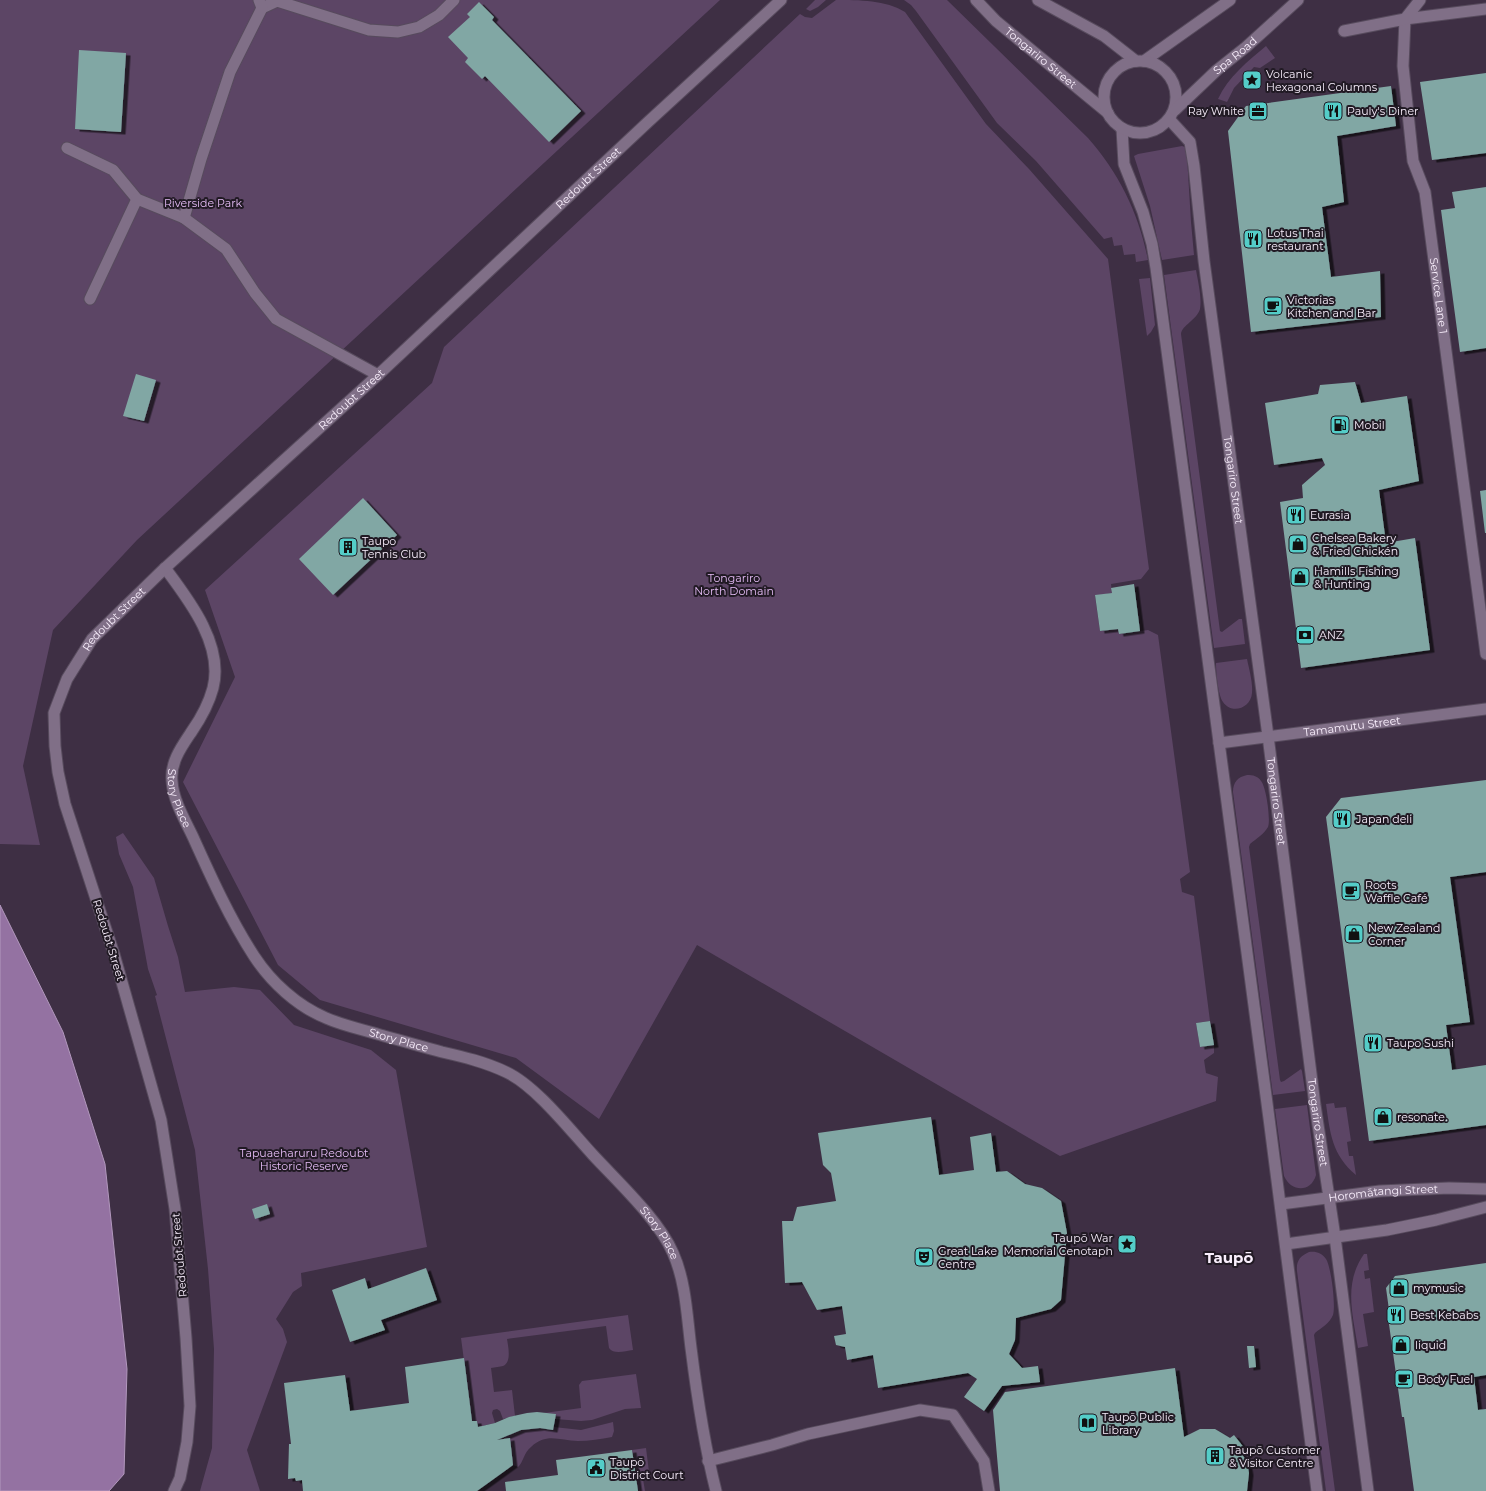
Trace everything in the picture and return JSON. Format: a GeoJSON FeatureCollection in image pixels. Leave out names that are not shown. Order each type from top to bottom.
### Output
{"type":"FeatureCollection","features":[{"type":"Feature","properties":{"kind":"street"},"geometry":{"type":"LineString","coordinates":[[184,218],[201,159],[230,72],[260,4],[277,2],[369,30],[398,32],[419,27],[439,15],[454,0]]}},
{"type":"Feature","properties":{"kind":"street","name":"Redoubt Street"},"geometry":{"type":"LineString","coordinates":[[174,1491],[180,1478],[188,1442],[190,1406],[175,1209],[161,1120],[116,961],[66,804],[58,772],[54,746],[54,713],[67,678],[92,639],[165,568],[378,375],[648,122],[781,0]]}},
{"type":"Feature","properties":{"kind":"street","name":"Tongariro Street"},"geometry":{"type":"LineString","coordinates":[[976,0],[996,21],[1108,113]]}},
{"type":"Feature","properties":{"kind":"street"},"geometry":{"type":"LineString","coordinates":[[1038,0],[1104,36],[1140,61],[1157,65],[1168,73],[1175,85],[1177,98],[1171,115],[1159,128],[1147,132],[1133,132],[1121,128],[1108,113],[1104,100],[1106,87],[1112,74],[1123,66],[1140,61],[1230,0]]}},
{"type":"Feature","properties":{"kind":"street","name":"Spa Road"},"geometry":{"type":"LineString","coordinates":[[1171,115],[1217,70],[1246,47],[1298,0]]}},
{"type":"Feature","properties":{"kind":"street"},"geometry":{"type":"LineString","coordinates":[[1405,19],[1420,0]]}},
{"type":"Feature","properties":{"kind":"street"},"geometry":{"type":"LineString","coordinates":[[1344,32],[1405,19],[1486,9]]}},
{"type":"Feature","properties":{"kind":"street","name":"Service Lane 1"},"geometry":{"type":"LineString","coordinates":[[1405,19],[1403,66],[1413,161],[1425,192],[1486,654]]}},
{"type":"Feature","properties":{"kind":"street","name":"Tongariro Street"},"geometry":{"type":"LineString","coordinates":[[1171,115],[1190,142],[1192,154],[1204,261],[1268,736],[1314,1097],[1335,1237],[1368,1491]]}},
{"type":"Feature","properties":{"kind":"street"},"geometry":{"type":"LineString","coordinates":[[1121,128],[1124,164],[1143,212],[1152,244],[1156,268],[1281,1204],[1317,1491]]}},
{"type":"Feature","properties":{"kind":"street"},"geometry":{"type":"LineString","coordinates":[[67,148],[113,170],[138,199],[184,218],[226,249],[255,293],[276,319],[378,375]]}},
{"type":"Feature","properties":{"kind":"street"},"geometry":{"type":"LineString","coordinates":[[90,299],[138,199]]}},
{"type":"Feature","properties":{"kind":"street","name":"Story Place"},"geometry":{"type":"LineString","coordinates":[[165,568],[192,605],[212,647],[215,663],[214,682],[208,701],[199,720],[181,748],[174,764],[171,779],[181,812],[208,870],[254,956],[269,977],[287,994],[306,1008],[326,1018],[439,1051],[470,1058],[510,1074],[534,1091],[634,1200],[666,1238],[677,1264],[683,1288],[697,1396],[708,1461],[716,1491]]}},
{"type":"Feature","properties":{"kind":"street","name":"Tamamutu Street"},"geometry":{"type":"LineString","coordinates":[[1219,743],[1486,709]]}},
{"type":"Feature","properties":{"kind":"street","name":"Horomātangi Street"},"geometry":{"type":"LineString","coordinates":[[1281,1204],[1402,1189],[1486,1189]]}},
{"type":"Feature","properties":{"kind":"street"},"geometry":{"type":"LineString","coordinates":[[1286,1244],[1408,1226],[1486,1207]]}},
{"type":"Feature","properties":{"kind":"street"},"geometry":{"type":"LineString","coordinates":[[708,1461],[772,1445],[808,1434],[875,1418],[920,1410],[953,1415],[984,1461],[989,1491]]}},
{"type":"Feature","properties":{"kind":"green space","name":"Riverside Park"},"geometry":{"type":"Polygon","coordinates":[[[0,0],[720,0],[137,540],[53,630],[23,766],[40,845],[0,844],[0,0]]]}},
{"type":"Feature","properties":{"kind":"green space"},"geometry":{"type":"Polygon","coordinates":[[[815,0],[826,0],[818,7],[810,11],[806,9],[815,0]]]}},
{"type":"Feature","properties":{"kind":"green space","name":"Tongariro North Domain"},"geometry":{"type":"Polygon","coordinates":[[[836,0],[881,3],[898,8],[905,12],[986,124],[1029,169],[1108,259],[1149,569],[1141,579],[1111,584],[1112,593],[1095,596],[1100,631],[1118,629],[1119,634],[1148,630],[1158,635],[1190,872],[1180,879],[1182,892],[1194,896],[1210,1021],[1196,1023],[1200,1047],[1214,1045],[1214,1053],[1204,1060],[1206,1073],[1218,1077],[1216,1101],[1060,1156],[697,945],[599,1119],[516,1058],[320,1000],[278,965],[183,782],[235,677],[205,590],[432,383],[444,347],[800,14],[805,17],[812,18],[836,0]]]}},
{"type":"Feature","properties":{"kind":"green space"},"geometry":{"type":"Polygon","coordinates":[[[904,0],[947,0],[1088,138],[1109,165],[1126,195],[1139,226],[1148,260],[1136,262],[1135,254],[1124,255],[1122,245],[1114,246],[1112,237],[1104,239],[1036,161],[997,123],[916,11],[904,0]]]}},
{"type":"Feature","properties":{"kind":"green space"},"geometry":{"type":"Polygon","coordinates":[[[1266,46],[1275,58],[1260,68],[1254,67],[1234,88],[1227,102],[1218,99],[1222,91],[1233,77],[1266,46]]]}},
{"type":"Feature","properties":{"kind":"green space"},"geometry":{"type":"Polygon","coordinates":[[[1182,146],[1185,147],[1187,156],[1194,255],[1162,260],[1150,206],[1134,156],[1182,146]]]}},
{"type":"Feature","properties":{"kind":"green space"},"geometry":{"type":"Polygon","coordinates":[[[1196,270],[1200,295],[1200,309],[1196,316],[1184,328],[1181,334],[1220,631],[1222,632],[1239,619],[1242,619],[1245,644],[1214,648],[1164,275],[1196,270]]]}},
{"type":"Feature","properties":{"kind":"green space"},"geometry":{"type":"Polygon","coordinates":[[[1150,278],[1155,325],[1147,336],[1139,279],[1150,278]]]}},
{"type":"Feature","properties":{"kind":"green space"},"geometry":{"type":"Polygon","coordinates":[[[1247,659],[1252,684],[1251,698],[1245,706],[1236,709],[1231,708],[1221,699],[1216,672],[1216,663],[1247,659]]]}},
{"type":"Feature","properties":{"kind":"green space"},"geometry":{"type":"Polygon","coordinates":[[[1247,775],[1255,776],[1263,784],[1268,811],[1268,827],[1250,844],[1249,847],[1280,1080],[1281,1082],[1284,1081],[1301,1069],[1305,1091],[1273,1095],[1233,792],[1234,785],[1237,780],[1247,775]]]}},
{"type":"Feature","properties":{"kind":"green space","name":"Tapuaeharuru Redoubt Historic Reserve"},"geometry":{"type":"Polygon","coordinates":[[[123,833],[154,878],[178,957],[185,992],[234,987],[260,990],[294,1025],[371,1050],[396,1070],[427,1247],[301,1273],[302,1286],[293,1292],[276,1319],[283,1329],[287,1342],[247,1450],[260,1491],[200,1491],[212,1448],[214,1349],[208,1269],[195,1150],[155,996],[157,995],[148,969],[133,887],[119,854],[116,837],[123,833]]]}},
{"type":"Feature","properties":{"kind":"green space"},"geometry":{"type":"Polygon","coordinates":[[[1334,1103],[1335,1108],[1346,1107],[1351,1141],[1347,1142],[1349,1156],[1353,1156],[1356,1175],[1342,1160],[1331,1134],[1326,1104],[1334,1103]]]}},
{"type":"Feature","properties":{"kind":"green space"},"geometry":{"type":"Polygon","coordinates":[[[1307,1105],[1316,1175],[1310,1185],[1301,1188],[1291,1185],[1284,1176],[1275,1109],[1307,1105]]]}},
{"type":"Feature","properties":{"kind":"green space"},"geometry":{"type":"Polygon","coordinates":[[[1309,1252],[1323,1255],[1328,1263],[1334,1303],[1332,1318],[1314,1335],[1335,1491],[1326,1491],[1297,1271],[1299,1259],[1309,1252]]]}},
{"type":"Feature","properties":{"kind":"green space"},"geometry":{"type":"Polygon","coordinates":[[[1364,1254],[1367,1254],[1369,1270],[1364,1271],[1365,1279],[1370,1278],[1374,1312],[1363,1314],[1368,1346],[1358,1348],[1351,1300],[1354,1277],[1364,1254]]]}},
{"type":"Feature","properties":{"kind":"green space"},"geometry":{"type":"Polygon","coordinates":[[[628,1315],[633,1350],[620,1352],[611,1350],[609,1348],[606,1326],[507,1339],[509,1354],[508,1361],[503,1366],[491,1368],[494,1392],[512,1390],[515,1416],[503,1419],[500,1411],[497,1409],[493,1410],[492,1413],[495,1423],[478,1427],[477,1421],[472,1421],[461,1338],[628,1315]]]}},
{"type":"Feature","properties":{"kind":"green space"},"geometry":{"type":"Polygon","coordinates":[[[636,1374],[641,1408],[625,1409],[592,1420],[581,1421],[555,1419],[556,1414],[544,1413],[581,1408],[579,1385],[582,1381],[636,1374]]]}},
{"type":"Feature","properties":{"kind":"green space"},"geometry":{"type":"Polygon","coordinates":[[[613,1422],[614,1431],[612,1437],[582,1441],[554,1438],[537,1442],[525,1454],[518,1467],[513,1465],[509,1438],[497,1440],[521,1430],[540,1428],[553,1430],[554,1427],[581,1430],[613,1422]]]}},
{"type":"Feature","properties":{"kind":"green space"},"geometry":{"type":"Polygon","coordinates":[[[646,1448],[649,1472],[642,1473],[645,1491],[638,1491],[632,1450],[646,1448]]]}},
{"type":"Feature","properties":{"kind":"shaded area"},"geometry":{"type":"Polygon","coordinates":[[[0,905],[63,1032],[105,1164],[127,1369],[124,1474],[109,1491],[0,1491],[0,905]]]}},
{"type":"Feature","properties":{"kind":"building"},"geometry":{"type":"Polygon","coordinates":[[[479,2],[494,17],[492,20],[581,111],[549,142],[485,76],[482,79],[465,62],[468,58],[448,37],[470,17],[467,14],[479,2]]]}},
{"type":"Feature","properties":{"kind":"building"},"geometry":{"type":"Polygon","coordinates":[[[79,50],[126,53],[121,132],[75,129],[79,50]]]}},
{"type":"Feature","properties":{"kind":"building"},"geometry":{"type":"Polygon","coordinates":[[[1486,73],[1486,153],[1432,160],[1420,82],[1486,73]]]}},
{"type":"Feature","properties":{"kind":"building"},"geometry":{"type":"Polygon","coordinates":[[[1391,86],[1396,126],[1337,136],[1344,202],[1322,207],[1331,277],[1380,271],[1381,317],[1251,332],[1228,131],[1246,106],[1391,86]]]}},
{"type":"Feature","properties":{"kind":"building"},"geometry":{"type":"Polygon","coordinates":[[[1486,187],[1486,348],[1460,352],[1441,210],[1455,208],[1452,192],[1486,187]]]}},
{"type":"Feature","properties":{"kind":"building"},"geometry":{"type":"Polygon","coordinates":[[[136,374],[156,380],[144,421],[123,416],[136,374]]]}},
{"type":"Feature","properties":{"kind":"building"},"geometry":{"type":"Polygon","coordinates":[[[1355,382],[1361,403],[1407,396],[1419,481],[1379,490],[1386,543],[1415,538],[1430,650],[1301,668],[1280,502],[1303,498],[1302,485],[1325,465],[1322,458],[1274,465],[1265,403],[1318,394],[1320,385],[1355,382]]]}},
{"type":"Feature","properties":{"kind":"building"},"geometry":{"type":"Polygon","coordinates":[[[1486,490],[1486,533],[1485,533],[1480,491],[1486,490]]]}},
{"type":"Feature","properties":{"kind":"building","name":"Taupo Tennis Club"},"geometry":{"type":"Polygon","coordinates":[[[363,498],[397,535],[333,595],[299,559],[363,498]]]}},
{"type":"Feature","properties":{"kind":"building"},"geometry":{"type":"Polygon","coordinates":[[[1134,584],[1140,631],[1119,634],[1118,629],[1100,631],[1095,595],[1112,593],[1111,588],[1134,584]]]}},
{"type":"Feature","properties":{"kind":"building"},"geometry":{"type":"Polygon","coordinates":[[[1486,780],[1486,872],[1450,877],[1470,1022],[1446,1025],[1452,1070],[1486,1065],[1486,1125],[1369,1141],[1326,817],[1341,798],[1486,780]]]}},
{"type":"Feature","properties":{"kind":"building"},"geometry":{"type":"Polygon","coordinates":[[[1210,1021],[1214,1045],[1200,1047],[1196,1023],[1210,1021]]]}},
{"type":"Feature","properties":{"kind":"building","name":"Great Lake Centre"},"geometry":{"type":"Polygon","coordinates":[[[931,1117],[939,1175],[974,1170],[970,1137],[991,1133],[996,1172],[1007,1171],[1025,1184],[1042,1188],[1061,1201],[1067,1233],[1061,1300],[1051,1309],[1016,1318],[1015,1340],[1009,1354],[1022,1368],[1038,1366],[1040,1382],[1002,1386],[984,1411],[964,1397],[977,1379],[968,1373],[878,1388],[873,1355],[847,1360],[845,1347],[836,1345],[834,1336],[846,1334],[842,1306],[817,1310],[802,1282],[785,1283],[782,1221],[793,1221],[797,1207],[836,1201],[831,1173],[823,1165],[818,1133],[931,1117]]]}},
{"type":"Feature","properties":{"kind":"building"},"geometry":{"type":"Polygon","coordinates":[[[267,1204],[270,1214],[255,1219],[252,1209],[267,1204]]]}},
{"type":"Feature","properties":{"kind":"building"},"geometry":{"type":"Polygon","coordinates":[[[1486,1263],[1486,1375],[1474,1377],[1478,1410],[1486,1409],[1486,1491],[1414,1491],[1387,1310],[1389,1310],[1386,1288],[1395,1276],[1486,1263]]]}},
{"type":"Feature","properties":{"kind":"building"},"geometry":{"type":"Polygon","coordinates":[[[426,1268],[437,1300],[381,1320],[385,1330],[350,1342],[332,1290],[365,1278],[368,1289],[426,1268]]]}},
{"type":"Feature","properties":{"kind":"building"},"geometry":{"type":"Polygon","coordinates":[[[1247,1346],[1254,1346],[1256,1367],[1249,1368],[1247,1346]]]}},
{"type":"Feature","properties":{"kind":"building"},"geometry":{"type":"Polygon","coordinates":[[[464,1358],[472,1421],[477,1421],[478,1427],[527,1413],[537,1412],[556,1414],[553,1430],[540,1428],[521,1430],[497,1440],[510,1438],[513,1465],[477,1491],[303,1491],[302,1480],[296,1481],[295,1478],[288,1479],[289,1444],[291,1444],[284,1383],[345,1375],[350,1411],[409,1403],[405,1367],[464,1358]]]}},
{"type":"Feature","properties":{"kind":"building","name":"Taupō Public Library"},"geometry":{"type":"Polygon","coordinates":[[[1175,1368],[1184,1437],[1200,1429],[1215,1429],[1230,1438],[1234,1435],[1245,1449],[1240,1452],[1247,1461],[1249,1473],[1247,1491],[1000,1491],[993,1410],[1005,1392],[1175,1368]]]}},
{"type":"Feature","properties":{"kind":"building","name":"Taupō District Court"},"geometry":{"type":"Polygon","coordinates":[[[632,1450],[638,1491],[506,1491],[505,1482],[558,1475],[556,1460],[632,1450]]]}},
{"type":"Feature","properties":{"kind":"place","name":"Volcanic Hexagonal Columns"},"geometry":{"type":"Point","coordinates":[1252,80]}},
{"type":"Feature","properties":{"kind":"place","name":"Ray White"},"geometry":{"type":"Point","coordinates":[1258,111]}},
{"type":"Feature","properties":{"kind":"place","name":"Pauly's Diner"},"geometry":{"type":"Point","coordinates":[1333,111]}},
{"type":"Feature","properties":{"kind":"place","name":"Lotus Thai restaurant"},"geometry":{"type":"Point","coordinates":[1253,239]}},
{"type":"Feature","properties":{"kind":"place","name":"Victorias Kitchen and Bar"},"geometry":{"type":"Point","coordinates":[1273,306]}},
{"type":"Feature","properties":{"kind":"place","name":"Mobil"},"geometry":{"type":"Point","coordinates":[1340,425]}},
{"type":"Feature","properties":{"kind":"place","name":"Eurasia"},"geometry":{"type":"Point","coordinates":[1296,515]}},
{"type":"Feature","properties":{"kind":"place","name":"Chelsea Bakery & Fried Chickén"},"geometry":{"type":"Point","coordinates":[1298,544]}},
{"type":"Feature","properties":{"kind":"place","name":"Taupo Tennis Club"},"geometry":{"type":"Point","coordinates":[348,547]}},
{"type":"Feature","properties":{"kind":"place","name":"Hamills Fishing & Hunting"},"geometry":{"type":"Point","coordinates":[1300,577]}},
{"type":"Feature","properties":{"kind":"place","name":"ANZ"},"geometry":{"type":"Point","coordinates":[1305,635]}},
{"type":"Feature","properties":{"kind":"place","name":"Japan deli"},"geometry":{"type":"Point","coordinates":[1342,819]}},
{"type":"Feature","properties":{"kind":"place","name":"Roots Waffle Café"},"geometry":{"type":"Point","coordinates":[1351,891]}},
{"type":"Feature","properties":{"kind":"place","name":"New Zealand Corner"},"geometry":{"type":"Point","coordinates":[1354,934]}},
{"type":"Feature","properties":{"kind":"place","name":"Taupo Sushi"},"geometry":{"type":"Point","coordinates":[1373,1043]}},
{"type":"Feature","properties":{"kind":"place","name":"resonate."},"geometry":{"type":"Point","coordinates":[1383,1117]}},
{"type":"Feature","properties":{"kind":"place","name":"Taupō War Memorial Cenotaph"},"geometry":{"type":"Point","coordinates":[1127,1244]}},
{"type":"Feature","properties":{"kind":"place","name":"Great Lake Centre"},"geometry":{"type":"Point","coordinates":[924,1257]}},
{"type":"Feature","properties":{"kind":"place","name":"mymusic"},"geometry":{"type":"Point","coordinates":[1399,1288]}},
{"type":"Feature","properties":{"kind":"place","name":"Best Kebabs"},"geometry":{"type":"Point","coordinates":[1396,1315]}},
{"type":"Feature","properties":{"kind":"place","name":"liquid"},"geometry":{"type":"Point","coordinates":[1401,1345]}},
{"type":"Feature","properties":{"kind":"place","name":"Body Fuel"},"geometry":{"type":"Point","coordinates":[1404,1379]}},
{"type":"Feature","properties":{"kind":"place","name":"Taupō Public Library"},"geometry":{"type":"Point","coordinates":[1088,1423]}},
{"type":"Feature","properties":{"kind":"place","name":"Taupō Customer & Visitor Centre"},"geometry":{"type":"Point","coordinates":[1215,1456]}},
{"type":"Feature","properties":{"kind":"place","name":"Taupō District Court"},"geometry":{"type":"Point","coordinates":[596,1468]}},
{"type":"Feature","properties":{"kind":"district","name":"Taupō"},"geometry":{"type":"Point","coordinates":[1229,1257]}}]}
